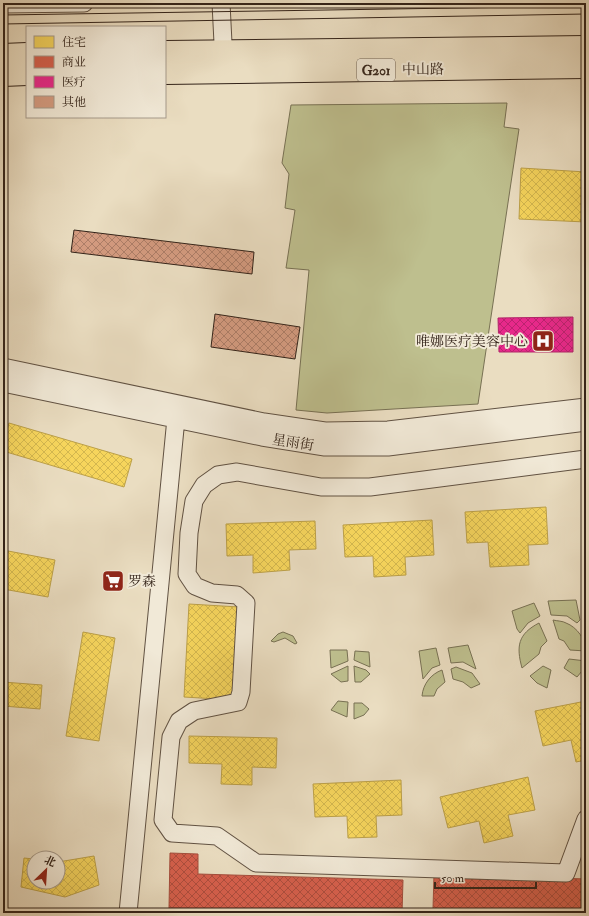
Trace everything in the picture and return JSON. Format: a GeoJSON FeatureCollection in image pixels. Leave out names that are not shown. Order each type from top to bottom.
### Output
{"type":"FeatureCollection","features":[{"type":"Feature","properties":{"kind":"highway","name":"中山路"},"geometry":{"type":"LineString","coordinates":[[166,72],[224,62],[586,47]]}},
{"type":"Feature","properties":{"kind":"highway","name":"中山路"},"geometry":{"type":"LineString","coordinates":[[166,52],[224,62],[586,67]]}},
{"type":"Feature","properties":{"kind":"highway"},"geometry":{"type":"LineString","coordinates":[[3,54],[26,54]]}},
{"type":"Feature","properties":{"kind":"highway"},"geometry":{"type":"LineString","coordinates":[[3,75],[26,74]]}},
{"type":"Feature","properties":{"kind":"street"},"geometry":{"type":"LineString","coordinates":[[3,4],[84,3]]}},
{"type":"Feature","properties":{"kind":"street"},"geometry":{"type":"LineString","coordinates":[[221,3],[224,62]]}},
{"type":"Feature","properties":{"kind":"street","name":"星雨街"},"geometry":{"type":"LineString","coordinates":[[3,367],[177,411],[293,443],[356,448],[388,447],[586,422]]}},
{"type":"Feature","properties":{"kind":"street","name":"星雨街"},"geometry":{"type":"LineString","coordinates":[[3,383],[177,411],[325,431],[356,432],[388,430],[586,407]]}},
{"type":"Feature","properties":{"kind":"street"},"geometry":{"type":"LineString","coordinates":[[128,913],[177,411]]}},
{"type":"Feature","properties":{"kind":"street"},"geometry":{"type":"LineString","coordinates":[[586,459],[370,487],[320,487],[237,472],[218,475],[204,485],[194,501],[188,547],[187,574],[195,586],[212,593],[237,595],[246,603],[241,692],[238,702],[194,711],[179,721],[171,737],[163,820],[172,833],[217,836],[256,863],[566,872],[586,819]]}},
{"type":"Feature","properties":{"kind":"street"},"geometry":{"type":"LineString","coordinates":[[164,546],[188,547]]}},
{"type":"Feature","properties":{"kind":"green space"},"geometry":{"type":"Polygon","coordinates":[[[507,103],[504,127],[519,129],[478,404],[327,413],[296,410],[309,270],[286,268],[295,210],[285,208],[289,174],[282,163],[291,105],[507,103]]]}},
{"type":"Feature","properties":{"kind":"green space"},"geometry":{"type":"Polygon","coordinates":[[[576,600],[580,620],[577,623],[567,616],[551,615],[548,601],[576,600]]]}},
{"type":"Feature","properties":{"kind":"green space"},"geometry":{"type":"Polygon","coordinates":[[[534,603],[540,616],[528,623],[520,633],[517,629],[512,611],[534,603]]]}},
{"type":"Feature","properties":{"kind":"green space"},"geometry":{"type":"Polygon","coordinates":[[[553,620],[565,622],[574,628],[583,638],[586,651],[570,650],[564,641],[559,639],[553,620]]]}},
{"type":"Feature","properties":{"kind":"green space"},"geometry":{"type":"Polygon","coordinates":[[[539,623],[547,641],[541,647],[539,654],[522,668],[519,653],[520,641],[532,627],[539,623]]]}},
{"type":"Feature","properties":{"kind":"green space"},"geometry":{"type":"Polygon","coordinates":[[[283,632],[293,636],[297,643],[295,644],[285,638],[274,642],[271,641],[278,634],[283,632]]]}},
{"type":"Feature","properties":{"kind":"green space"},"geometry":{"type":"Polygon","coordinates":[[[468,645],[476,669],[463,662],[451,663],[448,648],[468,645]]]}},
{"type":"Feature","properties":{"kind":"green space"},"geometry":{"type":"Polygon","coordinates":[[[436,648],[440,665],[432,668],[423,679],[419,651],[436,648]]]}},
{"type":"Feature","properties":{"kind":"green space"},"geometry":{"type":"Polygon","coordinates":[[[330,650],[347,650],[348,661],[331,668],[330,650]]]}},
{"type":"Feature","properties":{"kind":"green space"},"geometry":{"type":"Polygon","coordinates":[[[355,651],[369,652],[370,667],[354,660],[355,651]]]}},
{"type":"Feature","properties":{"kind":"green space"},"geometry":{"type":"Polygon","coordinates":[[[569,659],[586,661],[582,671],[577,677],[564,668],[569,659]]]}},
{"type":"Feature","properties":{"kind":"green space"},"geometry":{"type":"Polygon","coordinates":[[[348,666],[348,681],[341,682],[331,674],[348,666]]]}},
{"type":"Feature","properties":{"kind":"green space"},"geometry":{"type":"Polygon","coordinates":[[[354,666],[366,670],[370,674],[361,682],[355,682],[354,666]]]}},
{"type":"Feature","properties":{"kind":"green space"},"geometry":{"type":"Polygon","coordinates":[[[543,666],[551,670],[547,688],[537,683],[530,676],[543,666]]]}},
{"type":"Feature","properties":{"kind":"green space"},"geometry":{"type":"Polygon","coordinates":[[[456,667],[472,673],[480,684],[471,688],[463,682],[453,679],[451,669],[456,667]]]}},
{"type":"Feature","properties":{"kind":"green space"},"geometry":{"type":"Polygon","coordinates":[[[442,670],[445,682],[437,689],[434,696],[422,696],[424,687],[428,680],[434,674],[442,670]]]}},
{"type":"Feature","properties":{"kind":"green space"},"geometry":{"type":"Polygon","coordinates":[[[338,701],[348,702],[347,717],[331,710],[338,701]]]}},
{"type":"Feature","properties":{"kind":"green space"},"geometry":{"type":"Polygon","coordinates":[[[354,703],[362,703],[369,709],[364,715],[354,719],[354,703]]]}},
{"type":"Feature","properties":{"kind":"building: 住宅"},"geometry":{"type":"Polygon","coordinates":[[[521,168],[586,172],[586,222],[519,219],[521,168]]]}},
{"type":"Feature","properties":{"kind":"building: 住宅"},"geometry":{"type":"Polygon","coordinates":[[[9,423],[132,459],[124,487],[3,451],[3,445],[9,423]]]}},
{"type":"Feature","properties":{"kind":"building: 住宅"},"geometry":{"type":"Polygon","coordinates":[[[546,507],[548,544],[528,545],[529,565],[490,567],[488,542],[467,543],[465,512],[546,507]]]}},
{"type":"Feature","properties":{"kind":"building: 住宅"},"geometry":{"type":"Polygon","coordinates":[[[432,520],[434,555],[405,557],[406,575],[374,577],[373,556],[345,557],[343,525],[432,520]]]}},
{"type":"Feature","properties":{"kind":"building: 住宅"},"geometry":{"type":"Polygon","coordinates":[[[315,521],[316,549],[289,550],[290,570],[253,573],[253,555],[227,556],[226,524],[315,521]]]}},
{"type":"Feature","properties":{"kind":"building: 住宅"},"geometry":{"type":"Polygon","coordinates":[[[3,550],[55,560],[48,597],[3,589],[3,550]]]}},
{"type":"Feature","properties":{"kind":"building: 住宅"},"geometry":{"type":"Polygon","coordinates":[[[189,604],[239,607],[234,700],[184,697],[189,604]]]}},
{"type":"Feature","properties":{"kind":"building: 住宅"},"geometry":{"type":"Polygon","coordinates":[[[83,632],[115,638],[99,741],[66,736],[83,632]]]}},
{"type":"Feature","properties":{"kind":"building: 住宅"},"geometry":{"type":"Polygon","coordinates":[[[3,682],[42,685],[40,709],[3,706],[3,682]]]}},
{"type":"Feature","properties":{"kind":"building: 住宅"},"geometry":{"type":"Polygon","coordinates":[[[586,701],[586,760],[576,762],[571,740],[543,746],[535,711],[586,701]]]}},
{"type":"Feature","properties":{"kind":"building: 住宅"},"geometry":{"type":"Polygon","coordinates":[[[189,736],[277,738],[276,768],[252,767],[252,785],[221,784],[222,764],[189,763],[189,736]]]}},
{"type":"Feature","properties":{"kind":"building: 住宅"},"geometry":{"type":"Polygon","coordinates":[[[528,777],[535,810],[508,815],[513,836],[484,843],[479,821],[448,828],[440,797],[528,777]]]}},
{"type":"Feature","properties":{"kind":"building: 住宅"},"geometry":{"type":"Polygon","coordinates":[[[401,780],[402,815],[376,816],[377,837],[348,838],[347,816],[315,817],[313,784],[401,780]]]}},
{"type":"Feature","properties":{"kind":"building: 住宅"},"geometry":{"type":"Polygon","coordinates":[[[94,856],[99,885],[65,897],[34,890],[66,890],[66,861],[94,856]]]}},
{"type":"Feature","properties":{"kind":"building: 住宅"},"geometry":{"type":"Polygon","coordinates":[[[24,858],[26,858],[26,888],[21,887],[24,858]]]}},
{"type":"Feature","properties":{"kind":"building: 商业"},"geometry":{"type":"Polygon","coordinates":[[[170,853],[198,854],[198,874],[403,880],[402,913],[169,908],[170,853]]]}},
{"type":"Feature","properties":{"kind":"building: 商业"},"geometry":{"type":"Polygon","coordinates":[[[434,874],[586,879],[586,913],[433,909],[434,874]]]}},
{"type":"Feature","properties":{"kind":"building: 医疗"},"geometry":{"type":"Polygon","coordinates":[[[573,317],[573,352],[499,352],[498,318],[573,317]]]}},
{"type":"Feature","properties":{"kind":"building: 其他"},"geometry":{"type":"Polygon","coordinates":[[[584,96],[586,96],[586,110],[584,110],[584,96]]]}},
{"type":"Feature","properties":{"kind":"building: 其他"},"geometry":{"type":"Polygon","coordinates":[[[74,230],[254,252],[252,274],[71,252],[74,230]]]}},
{"type":"Feature","properties":{"kind":"building: 其他"},"geometry":{"type":"Polygon","coordinates":[[[215,314],[300,327],[295,359],[211,347],[215,314]]]}},
{"type":"Feature","properties":{"kind":"tram line"},"geometry":{"type":"LineString","coordinates":[[3,15],[586,6]]}},
{"type":"Feature","properties":{"kind":"tram line"},"geometry":{"type":"LineString","coordinates":[[3,24],[586,14]]}},
{"type":"Feature","properties":{"kind":"place","name":"唯娜医疗美容中心"},"geometry":{"type":"Point","coordinates":[543,341]}},
{"type":"Feature","properties":{"kind":"place","name":"罗森"},"geometry":{"type":"Point","coordinates":[113,581]}}]}
